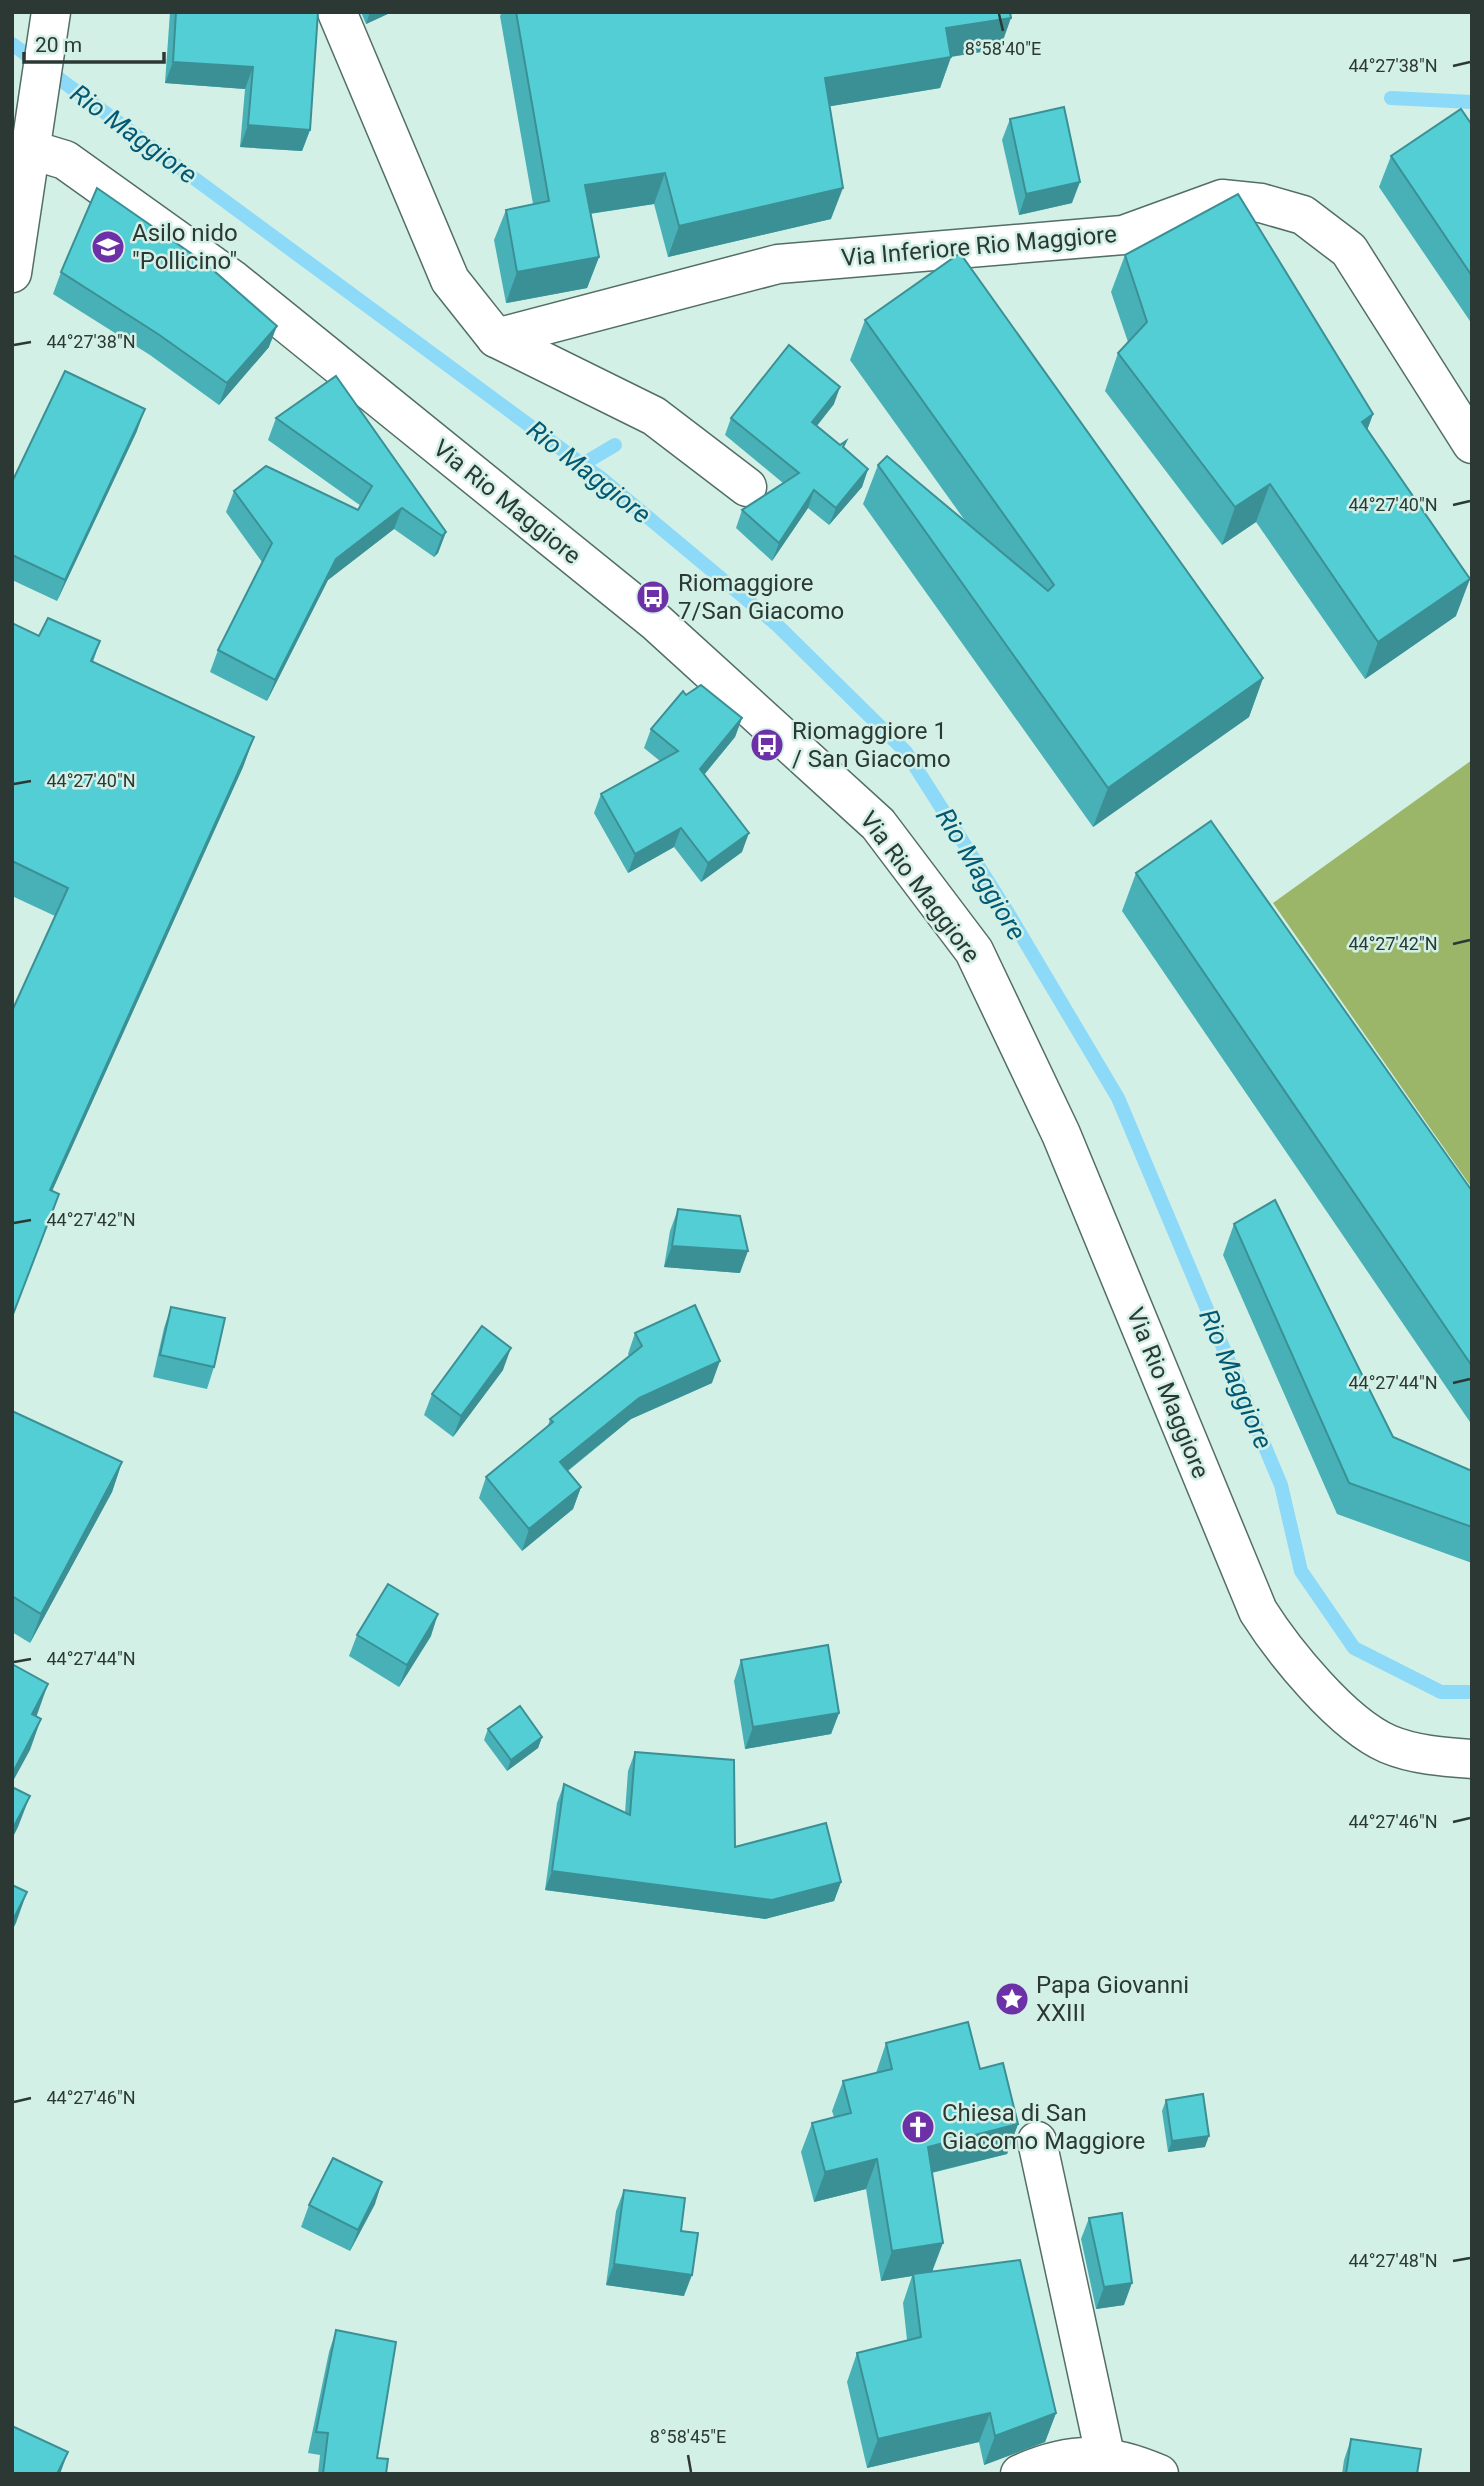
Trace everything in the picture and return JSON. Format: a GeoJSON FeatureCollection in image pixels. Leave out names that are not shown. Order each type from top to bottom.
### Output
{"type":"FeatureCollection","features":[{"type":"Feature","properties":{"kind":"street"},"geometry":{"type":"LineString","coordinates":[[337,12],[450,280],[496,338],[654,416],[747,487]]}},
{"type":"Feature","properties":{"kind":"street"},"geometry":{"type":"LineString","coordinates":[[12,273],[35,137],[51,14]]}},
{"type":"Feature","properties":{"kind":"street","name":"Via Rio Maggiore"},"geometry":{"type":"LineString","coordinates":[[35,137],[233,279],[656,622],[878,824],[974,951],[1061,1134],[1258,1611],[1284,1651],[1315,1684],[1347,1715],[1386,1743],[1425,1755],[1472,1759]]}},
{"type":"Feature","properties":{"kind":"street","name":"Via Inferiore Rio Maggiore"},"geometry":{"type":"LineString","coordinates":[[496,338],[778,264],[1122,234],[1222,199],[1261,203],[1303,215],[1349,250],[1472,444]]}},
{"type":"Feature","properties":{"kind":"street"},"geometry":{"type":"LineString","coordinates":[[1037,2141],[1105,2455]]}},
{"type":"Feature","properties":{"kind":"street"},"geometry":{"type":"LineString","coordinates":[[1020,2474],[1062,2461],[1105,2455],[1159,2474]]}},
{"type":"Feature","properties":{"kind":"green space"},"geometry":{"type":"Polygon","coordinates":[[[1472,760],[1472,1188],[1273,903],[1472,760]]]}},
{"type":"Feature","properties":{"kind":"building"},"geometry":{"type":"Polygon","coordinates":[[[176,12],[318,12],[310,130],[248,125],[253,67],[173,62],[176,12]]]}},
{"type":"Feature","properties":{"kind":"building"},"geometry":{"type":"Polygon","coordinates":[[[516,12],[1010,12],[1011,18],[946,28],[951,57],[825,78],[843,188],[679,226],[665,173],[585,185],[599,257],[517,272],[506,210],[549,201],[516,12]]]}},
{"type":"Feature","properties":{"kind":"building"},"geometry":{"type":"Polygon","coordinates":[[[1064,107],[1080,182],[1026,194],[1010,119],[1064,107]]]}},
{"type":"Feature","properties":{"kind":"building"},"geometry":{"type":"Polygon","coordinates":[[[1461,109],[1472,125],[1472,276],[1391,156],[1461,109]]]}},
{"type":"Feature","properties":{"kind":"building"},"geometry":{"type":"Polygon","coordinates":[[[97,188],[205,263],[277,326],[227,383],[158,334],[61,272],[97,188]]]}},
{"type":"Feature","properties":{"kind":"building"},"geometry":{"type":"Polygon","coordinates":[[[1238,194],[1373,414],[1362,422],[1470,579],[1378,642],[1270,484],[1235,507],[1118,353],[1147,322],[1125,255],[1238,194]]]}},
{"type":"Feature","properties":{"kind":"building"},"geometry":{"type":"Polygon","coordinates":[[[960,253],[1263,678],[1108,788],[878,465],[887,456],[1048,591],[1054,585],[865,320],[960,253]]]}},
{"type":"Feature","properties":{"kind":"building"},"geometry":{"type":"Polygon","coordinates":[[[789,345],[840,387],[812,422],[840,445],[846,441],[843,447],[868,469],[836,508],[814,490],[779,543],[742,510],[799,473],[731,418],[789,345]]]}},
{"type":"Feature","properties":{"kind":"building"},"geometry":{"type":"Polygon","coordinates":[[[65,371],[145,409],[65,580],[12,555],[12,482],[65,371]]]}},
{"type":"Feature","properties":{"kind":"building"},"geometry":{"type":"Polygon","coordinates":[[[336,376],[446,532],[442,536],[402,508],[336,559],[275,680],[218,650],[272,543],[234,491],[266,466],[358,510],[372,486],[276,418],[336,376]]]}},
{"type":"Feature","properties":{"kind":"building"},"geometry":{"type":"Polygon","coordinates":[[[48,618],[100,641],[91,661],[254,737],[50,1190],[59,1194],[12,1317],[12,1011],[68,888],[12,861],[12,623],[39,636],[48,618]]]}},
{"type":"Feature","properties":{"kind":"building"},"geometry":{"type":"Polygon","coordinates":[[[701,685],[742,718],[700,769],[749,833],[708,863],[681,828],[635,854],[601,794],[678,751],[651,729],[683,691],[686,695],[701,685]]]}},
{"type":"Feature","properties":{"kind":"building"},"geometry":{"type":"Polygon","coordinates":[[[1211,821],[1472,1191],[1472,1366],[1136,873],[1211,821]]]}},
{"type":"Feature","properties":{"kind":"building"},"geometry":{"type":"Polygon","coordinates":[[[1275,1200],[1393,1437],[1472,1471],[1472,1527],[1349,1483],[1234,1224],[1275,1200]]]}},
{"type":"Feature","properties":{"kind":"building"},"geometry":{"type":"Polygon","coordinates":[[[678,1209],[740,1216],[748,1251],[672,1246],[678,1209]]]}},
{"type":"Feature","properties":{"kind":"building"},"geometry":{"type":"Polygon","coordinates":[[[695,1305],[720,1361],[639,1398],[560,1462],[581,1487],[529,1529],[486,1477],[553,1422],[550,1419],[642,1346],[635,1333],[695,1305]]]}},
{"type":"Feature","properties":{"kind":"building"},"geometry":{"type":"Polygon","coordinates":[[[171,1307],[225,1318],[214,1367],[160,1355],[171,1307]]]}},
{"type":"Feature","properties":{"kind":"building"},"geometry":{"type":"Polygon","coordinates":[[[482,1326],[511,1348],[461,1416],[432,1394],[482,1326]]]}},
{"type":"Feature","properties":{"kind":"building"},"geometry":{"type":"Polygon","coordinates":[[[12,1411],[122,1462],[41,1614],[12,1596],[12,1411]]]}},
{"type":"Feature","properties":{"kind":"building"},"geometry":{"type":"Polygon","coordinates":[[[388,1584],[438,1614],[407,1665],[357,1635],[388,1584]]]}},
{"type":"Feature","properties":{"kind":"building"},"geometry":{"type":"Polygon","coordinates":[[[828,1645],[839,1713],[753,1727],[741,1660],[828,1645]]]}},
{"type":"Feature","properties":{"kind":"building"},"geometry":{"type":"Polygon","coordinates":[[[12,1664],[48,1684],[32,1714],[41,1719],[12,1774],[12,1664]]]}},
{"type":"Feature","properties":{"kind":"building"},"geometry":{"type":"Polygon","coordinates":[[[520,1706],[542,1737],[511,1760],[488,1729],[520,1706]]]}},
{"type":"Feature","properties":{"kind":"building"},"geometry":{"type":"Polygon","coordinates":[[[635,1752],[734,1760],[735,1847],[826,1823],[841,1882],[772,1900],[552,1871],[564,1784],[630,1815],[635,1752]]]}},
{"type":"Feature","properties":{"kind":"building"},"geometry":{"type":"Polygon","coordinates":[[[12,1787],[30,1796],[12,1830],[12,1787]]]}},
{"type":"Feature","properties":{"kind":"building"},"geometry":{"type":"Polygon","coordinates":[[[12,1885],[27,1892],[12,1922],[12,1885]]]}},
{"type":"Feature","properties":{"kind":"building"},"geometry":{"type":"Polygon","coordinates":[[[968,2022],[980,2069],[1003,2063],[1018,2124],[928,2147],[943,2243],[892,2251],[877,2159],[825,2172],[812,2123],[851,2113],[843,2081],[892,2069],[886,2043],[968,2022]]]}},
{"type":"Feature","properties":{"kind":"building"},"geometry":{"type":"Polygon","coordinates":[[[1203,2094],[1209,2136],[1172,2141],[1166,2100],[1203,2094]]]}},
{"type":"Feature","properties":{"kind":"building"},"geometry":{"type":"Polygon","coordinates":[[[333,2158],[382,2182],[358,2230],[309,2205],[333,2158]]]}},
{"type":"Feature","properties":{"kind":"building"},"geometry":{"type":"Polygon","coordinates":[[[624,2190],[685,2198],[681,2231],[698,2233],[692,2275],[614,2264],[624,2190]]]}},
{"type":"Feature","properties":{"kind":"building"},"geometry":{"type":"Polygon","coordinates":[[[1122,2213],[1132,2283],[1104,2287],[1089,2218],[1122,2213]]]}},
{"type":"Feature","properties":{"kind":"building"},"geometry":{"type":"Polygon","coordinates":[[[1020,2260],[1056,2413],[995,2436],[990,2413],[878,2439],[857,2353],[921,2337],[913,2274],[1020,2260]]]}},
{"type":"Feature","properties":{"kind":"building"},"geometry":{"type":"Polygon","coordinates":[[[336,2330],[396,2342],[377,2458],[388,2459],[386,2474],[323,2474],[328,2433],[316,2432],[336,2330]]]}},
{"type":"Feature","properties":{"kind":"building"},"geometry":{"type":"Polygon","coordinates":[[[12,2426],[68,2452],[57,2474],[12,2474],[12,2426]]]}},
{"type":"Feature","properties":{"kind":"building"},"geometry":{"type":"Polygon","coordinates":[[[1351,2439],[1421,2449],[1417,2474],[1346,2474],[1351,2439]]]}},
{"type":"Feature","properties":{"kind":"waterway","name":"Rio Maggiore"},"geometry":{"type":"LineString","coordinates":[[12,44],[602,479],[776,624],[906,752],[1008,913],[1118,1098],[1281,1485],[1301,1571],[1354,1648],[1441,1692],[1472,1692]]}},
{"type":"Feature","properties":{"kind":"waterway"},"geometry":{"type":"LineString","coordinates":[[1391,98],[1472,102]]}},
{"type":"Feature","properties":{"kind":"waterway"},"geometry":{"type":"LineString","coordinates":[[583,464],[615,445]]}},
{"type":"Feature","properties":{"kind":"place","name":"Asilo nido \"Pollicino\""},"geometry":{"type":"Point","coordinates":[108,247]}},
{"type":"Feature","properties":{"kind":"place","name":"Riomaggiore 7/San Giacomo"},"geometry":{"type":"Point","coordinates":[653,597]}},
{"type":"Feature","properties":{"kind":"place","name":"Riomaggiore 1 / San Giacomo"},"geometry":{"type":"Point","coordinates":[767,745]}},
{"type":"Feature","properties":{"kind":"place","name":"Papa Giovanni XXIII"},"geometry":{"type":"Point","coordinates":[1012,1999]}},
{"type":"Feature","properties":{"kind":"place","name":"Chiesa di San Giacomo Maggiore"},"geometry":{"type":"Point","coordinates":[918,2127]}}]}
